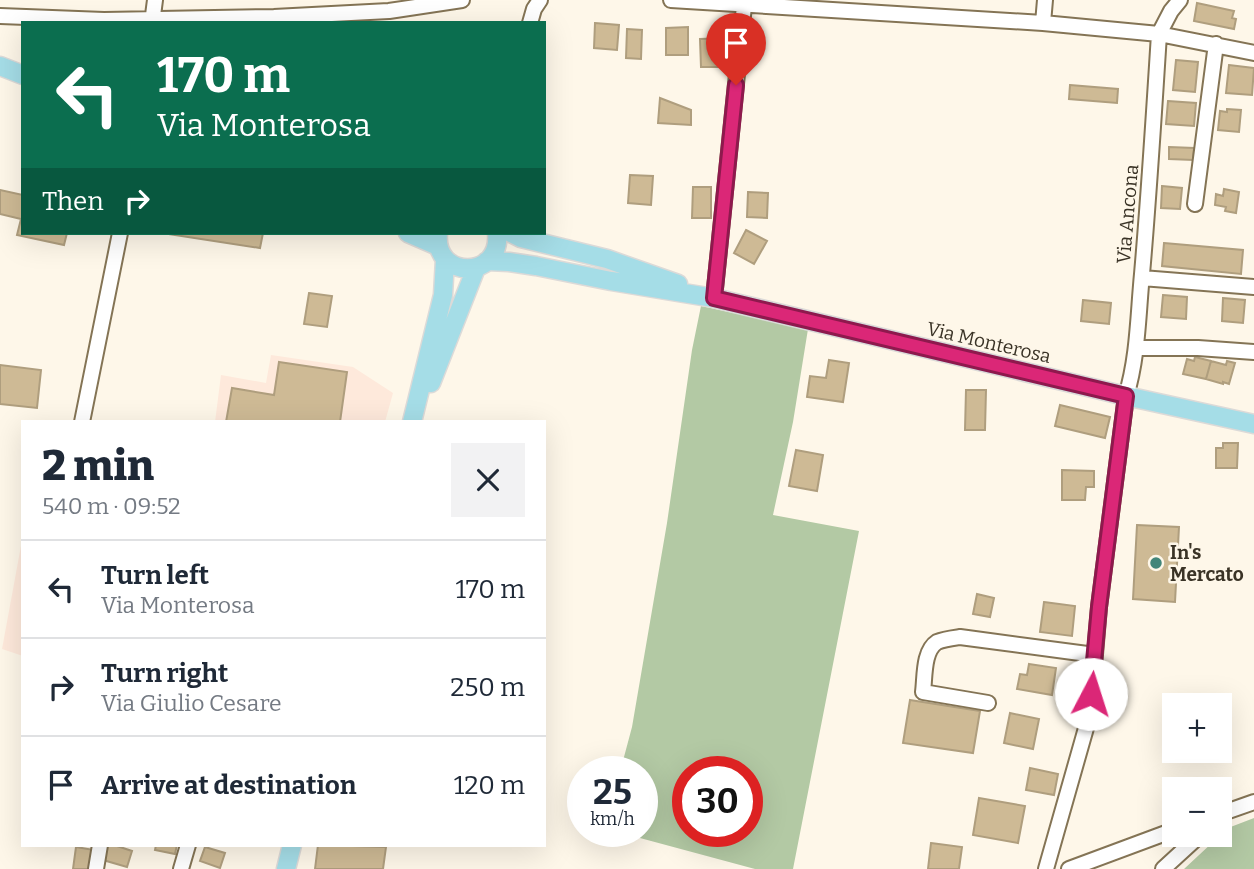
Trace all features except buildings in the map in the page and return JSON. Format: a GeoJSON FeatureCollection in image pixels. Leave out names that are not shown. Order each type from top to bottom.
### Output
{"type":"FeatureCollection","features":[{"type":"Feature","properties":{"kind":"main road"},"geometry":{"type":"LineString","coordinates":[[0,66],[21,74]]}},
{"type":"Feature","properties":{"kind":"main road"},"geometry":{"type":"LineString","coordinates":[[413,235],[440,246],[443,295],[414,420]]}},
{"type":"Feature","properties":{"kind":"main road"},"geometry":{"type":"LineString","coordinates":[[415,420],[482,265],[496,249],[497,235]]}},
{"type":"Feature","properties":{"kind":"main road","name":"Via Monterosa"},"geometry":{"type":"LineString","coordinates":[[515,235],[607,259],[714,298]]}},
{"type":"Feature","properties":{"kind":"main road","name":"Via Monterosa"},"geometry":{"type":"LineString","coordinates":[[440,246],[454,266],[465,269],[509,262],[714,298],[1254,424]]}},
{"type":"Feature","properties":{"kind":"main road"},"geometry":{"type":"LineString","coordinates":[[286,869],[292,847]]}},
{"type":"Feature","properties":{"kind":"street"},"geometry":{"type":"LineString","coordinates":[[152,21],[155,0]]}},
{"type":"Feature","properties":{"kind":"street"},"geometry":{"type":"LineString","coordinates":[[0,16],[152,21],[274,17],[389,11],[462,0]]}},
{"type":"Feature","properties":{"kind":"street"},"geometry":{"type":"LineString","coordinates":[[531,21],[540,0]]}},
{"type":"Feature","properties":{"kind":"street"},"geometry":{"type":"LineString","coordinates":[[671,0],[1043,23],[1159,34],[1247,51],[1254,42]]}},
{"type":"Feature","properties":{"kind":"street"},"geometry":{"type":"LineString","coordinates":[[1043,23],[1045,0]]}},
{"type":"Feature","properties":{"kind":"street"},"geometry":{"type":"LineString","coordinates":[[1159,34],[1178,1]]}},
{"type":"Feature","properties":{"kind":"street"},"geometry":{"type":"LineString","coordinates":[[714,298],[744,3]]}},
{"type":"Feature","properties":{"kind":"street","name":"Via Ancona"},"geometry":{"type":"LineString","coordinates":[[1046,869],[1090,714],[1099,607],[1126,396],[1133,374],[1136,348],[1159,34]]}},
{"type":"Feature","properties":{"kind":"street"},"geometry":{"type":"LineString","coordinates":[[1195,204],[1216,44]]}},
{"type":"Feature","properties":{"kind":"street"},"geometry":{"type":"LineString","coordinates":[[82,420],[120,235]]}},
{"type":"Feature","properties":{"kind":"street"},"geometry":{"type":"LineString","coordinates":[[1142,278],[1254,287]]}},
{"type":"Feature","properties":{"kind":"street"},"geometry":{"type":"LineString","coordinates":[[1136,348],[1198,348],[1254,352]]}},
{"type":"Feature","properties":{"kind":"street"},"geometry":{"type":"LineString","coordinates":[[988,703],[923,692],[930,648],[939,641],[960,637],[1095,655]]}},
{"type":"Feature","properties":{"kind":"street"},"geometry":{"type":"LineString","coordinates":[[1232,810],[1254,802]]}},
{"type":"Feature","properties":{"kind":"street"},"geometry":{"type":"LineString","coordinates":[[1069,869],[1162,834]]}},
{"type":"Feature","properties":{"kind":"street"},"geometry":{"type":"LineString","coordinates":[[96,869],[100,847]]}},
{"type":"Feature","properties":{"kind":"street"},"geometry":{"type":"LineString","coordinates":[[181,869],[187,847]]}},
{"type":"Feature","properties":{"kind":"street"},"geometry":{"type":"LineString","coordinates":[[1163,869],[1187,847]]}},
{"type":"Feature","properties":{"kind":"shaded area"},"geometry":{"type":"Polygon","coordinates":[[[271,355],[353,367],[393,393],[386,420],[215,420],[221,375],[266,383],[271,355]]]}},
{"type":"Feature","properties":{"kind":"shaded area"},"geometry":{"type":"Polygon","coordinates":[[[21,546],[21,655],[2,649],[21,546]]]}},
{"type":"Feature","properties":{"kind":"green space"},"geometry":{"type":"Polygon","coordinates":[[[701,306],[808,329],[793,422],[773,515],[859,531],[793,869],[755,869],[673,847],[763,847],[763,756],[672,756],[672,847],[658,843],[658,756],[624,756],[632,727],[701,306]]]}},
{"type":"Feature","properties":{"kind":"green space"},"geometry":{"type":"Polygon","coordinates":[[[1254,818],[1254,869],[1184,869],[1208,847],[1232,847],[1232,826],[1254,818]]]}},
{"type":"Feature","properties":{"kind":"place","name":"In's Mercato"},"geometry":{"type":"Point","coordinates":[1156,563]}},
{"type":"Feature","properties":{"kind":"route"},"geometry":{"type":"LineString","coordinates":[[736,85],[714,298],[1126,396],[1099,607],[1091,694]]}}]}
